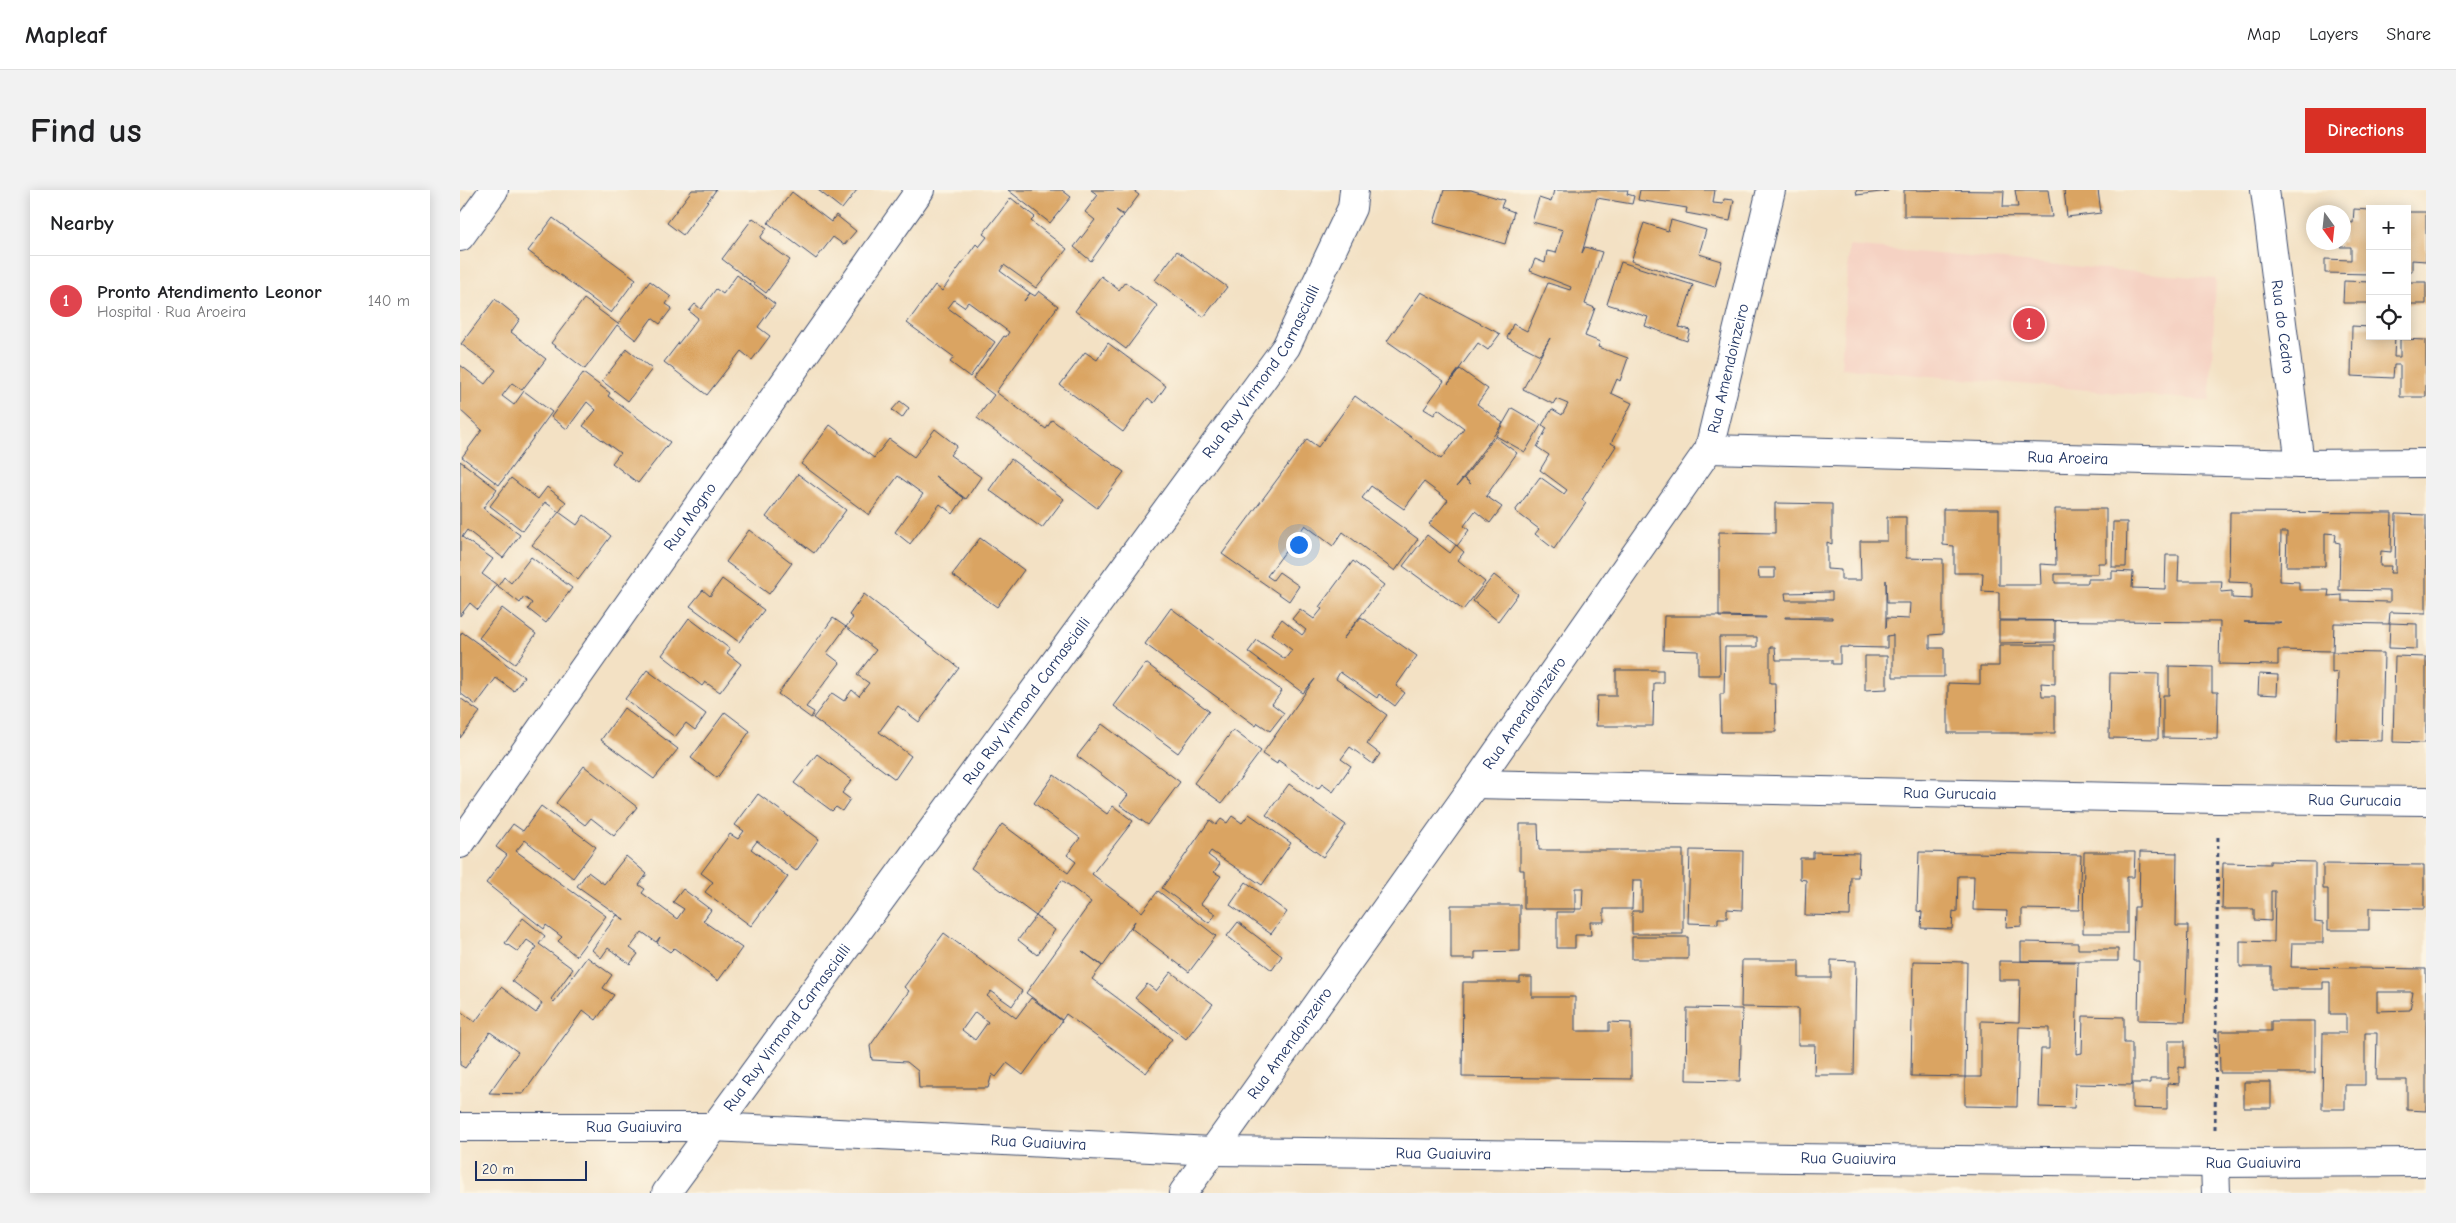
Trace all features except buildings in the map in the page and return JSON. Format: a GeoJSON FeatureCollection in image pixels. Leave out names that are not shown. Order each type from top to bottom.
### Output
{"type":"FeatureCollection","features":[{"type":"Feature","properties":{"kind":"street"},"geometry":{"type":"LineString","coordinates":[[460,237],[494,190]]}},
{"type":"Feature","properties":{"kind":"street","name":"Rua Mogno"},"geometry":{"type":"LineString","coordinates":[[460,844],[920,190]]}},
{"type":"Feature","properties":{"kind":"street","name":"Rua Ruy Virmond Carnascialli"},"geometry":{"type":"LineString","coordinates":[[666,1193],[712,1127],[1286,347],[1352,208],[1354,190]]}},
{"type":"Feature","properties":{"kind":"street","name":"Rua Amendoinzeiro"},"geometry":{"type":"LineString","coordinates":[[1182,1193],[1475,784],[1709,449],[1771,190]]}},
{"type":"Feature","properties":{"kind":"street","name":"Rua do Cedro"},"geometry":{"type":"LineString","coordinates":[[2265,190],[2300,464]]}},
{"type":"Feature","properties":{"kind":"street","name":"Rua Aroeira"},"geometry":{"type":"LineString","coordinates":[[1709,449],[2300,464],[2426,462]]}},
{"type":"Feature","properties":{"kind":"street","name":"Rua Gurucaia"},"geometry":{"type":"LineString","coordinates":[[1475,784],[2218,799],[2426,801]]}},
{"type":"Feature","properties":{"kind":"street","name":"Rua Guaiuvira"},"geometry":{"type":"LineString","coordinates":[[460,1128],[712,1127],[1213,1151],[2215,1163],[2426,1162]]}},
{"type":"Feature","properties":{"kind":"street"},"geometry":{"type":"LineString","coordinates":[[2215,1163],[2216,1193]]}},
{"type":"Feature","properties":{"kind":"path"},"geometry":{"type":"LineString","coordinates":[[2215,1163],[2218,799]]}},
{"type":"Feature","properties":{"kind":"shaded area"},"geometry":{"type":"Polygon","coordinates":[[[1849,246],[2216,279],[2210,401],[1841,368],[1849,246]]]}},
{"type":"Feature","properties":{"kind":"place","name":"Pronto Atendimento Leonor"},"geometry":{"type":"Point","coordinates":[2029,324]}}]}
